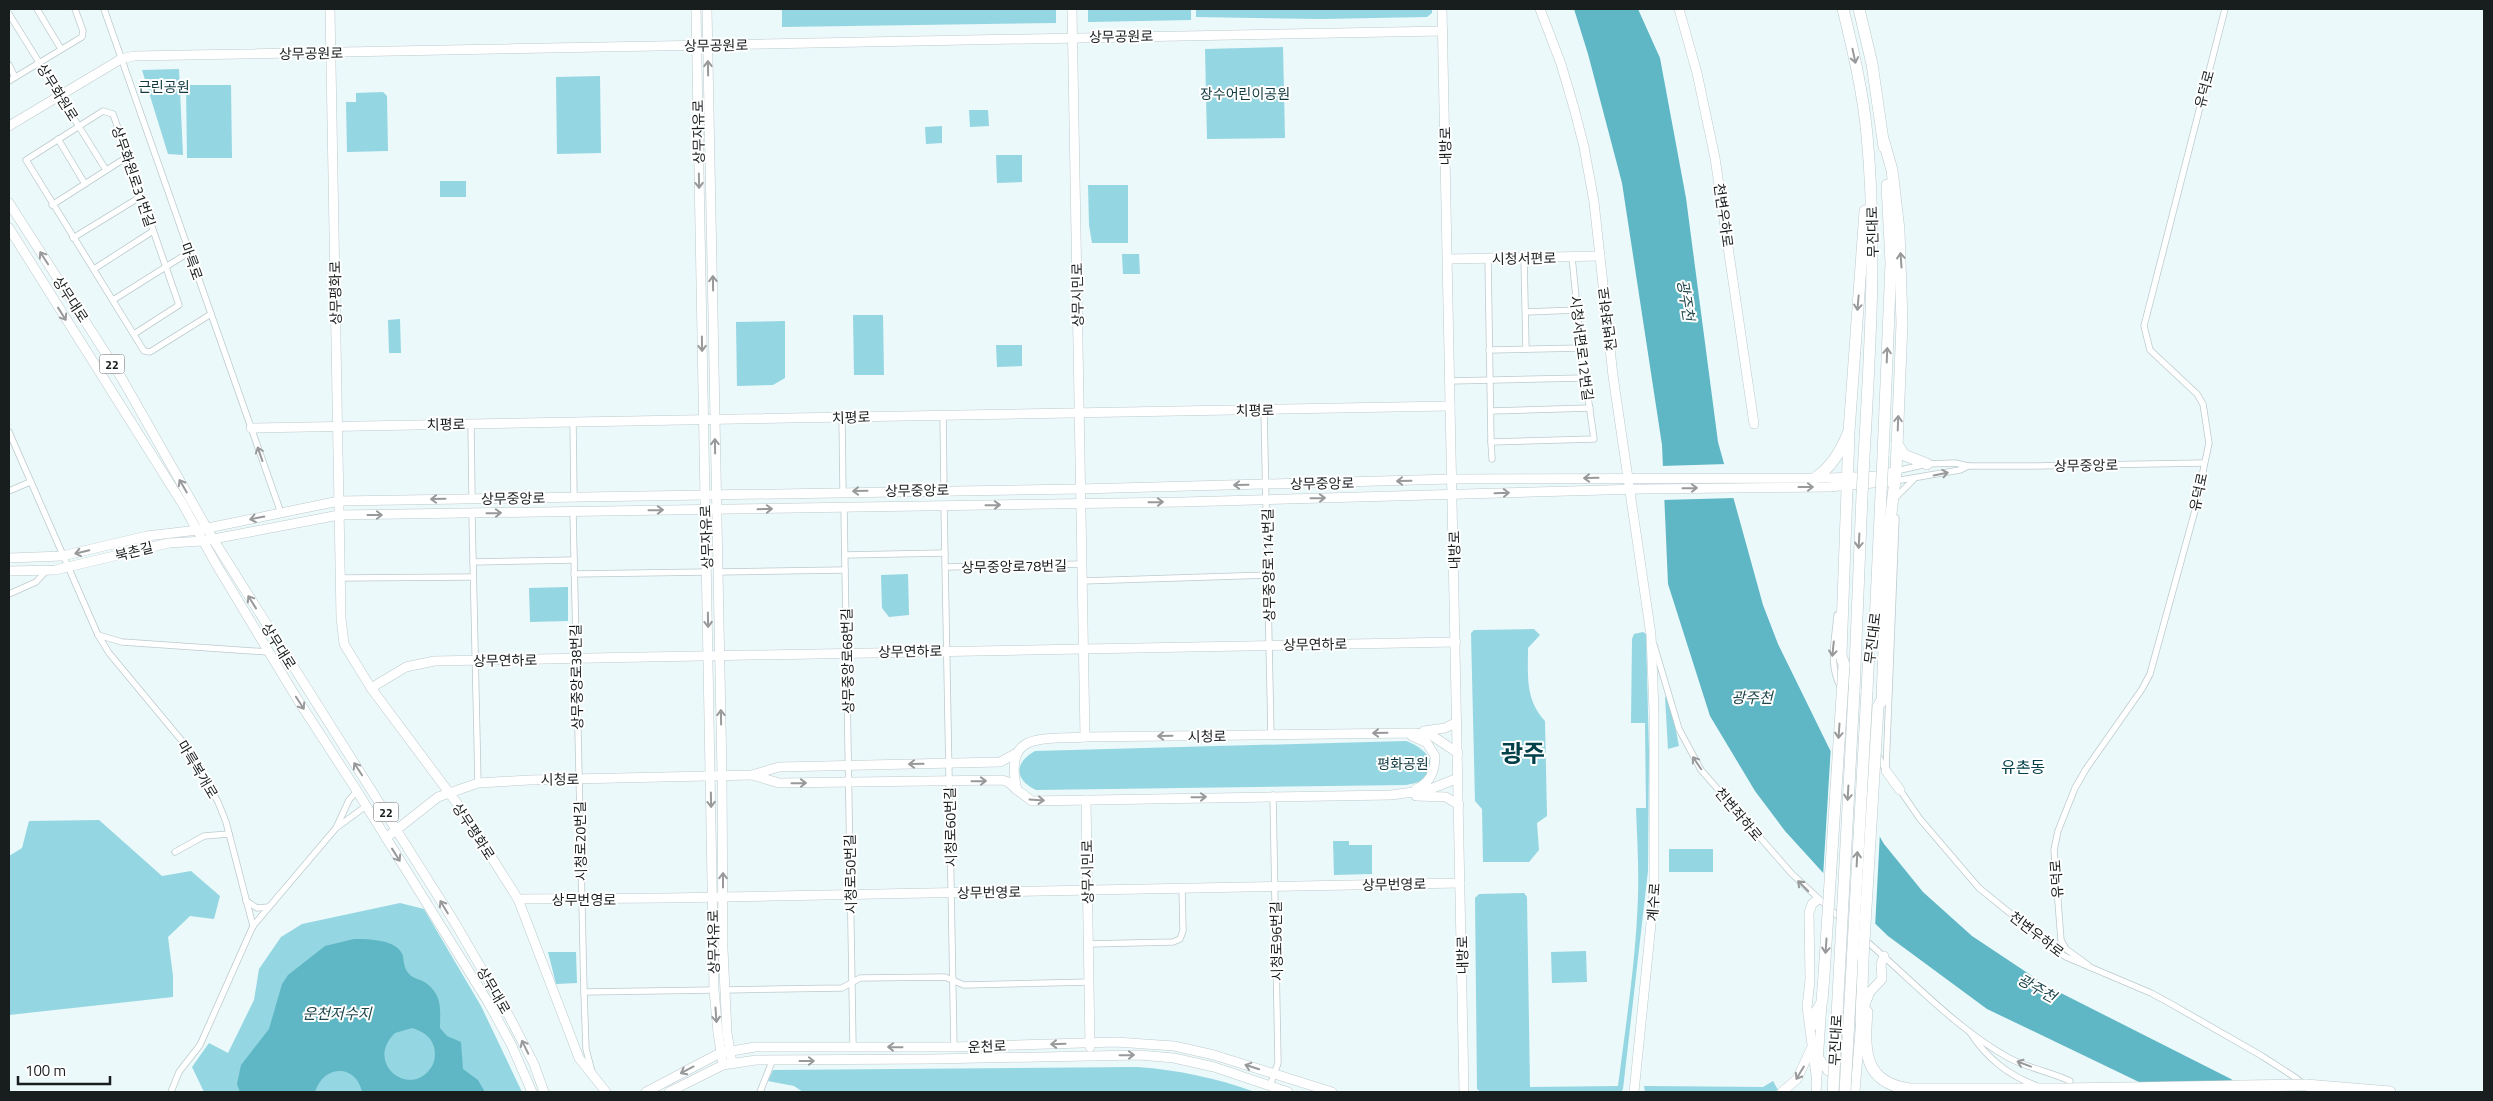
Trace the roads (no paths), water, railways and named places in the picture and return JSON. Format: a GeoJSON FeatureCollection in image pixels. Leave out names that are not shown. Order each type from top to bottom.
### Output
{"type":"FeatureCollection","features":[{"type":"Feature","properties":{"kind":"highway","name":"무진대로"},"geometry":{"type":"LineString","coordinates":[[1843,9],[1858,78],[1867,133],[1871,185],[1872,276],[1856,588],[1859,606],[1854,692],[1845,959],[1845,1092]]}},
{"type":"Feature","properties":{"kind":"highway","name":"무진대로"},"geometry":{"type":"LineString","coordinates":[[1833,1092],[1869,651],[1875,624],[1891,263],[1884,142],[1874,73],[1859,9]]}},
{"type":"Feature","properties":{"kind":"highway"},"geometry":{"type":"LineString","coordinates":[[1878,707],[1882,700],[1888,539],[1896,498],[1895,476],[1902,274],[1892,170],[1884,142]]}},
{"type":"Feature","properties":{"kind":"highway"},"geometry":{"type":"LineString","coordinates":[[1844,665],[1841,655],[1845,482],[1865,209],[1871,185]]}},
{"type":"Feature","properties":{"kind":"highway"},"geometry":{"type":"LineString","coordinates":[[1815,478],[1831,463],[1842,448],[1849,431]]}},
{"type":"Feature","properties":{"kind":"highway"},"geometry":{"type":"LineString","coordinates":[[1897,444],[1904,455],[1927,464]]}},
{"type":"Feature","properties":{"kind":"highway"},"geometry":{"type":"LineString","coordinates":[[1822,1001],[1844,665],[1850,616],[1856,588]]}},
{"type":"Feature","properties":{"kind":"highway"},"geometry":{"type":"LineString","coordinates":[[1875,624],[1878,707],[1863,958],[1865,1040],[1868,1058],[1874,1072],[1882,1080],[1900,1088],[2044,1088],[2067,1085],[2390,1092]]}},
{"type":"Feature","properties":{"kind":"highway"},"geometry":{"type":"LineString","coordinates":[[1864,1015],[1863,1059],[1870,1074],[1886,1087],[1900,1092]]}},
{"type":"Feature","properties":{"kind":"street"},"geometry":{"type":"LineString","coordinates":[[9,13],[16,9]]}},
{"type":"Feature","properties":{"kind":"street"},"geometry":{"type":"LineString","coordinates":[[37,9],[61,49]]}},
{"type":"Feature","properties":{"kind":"street"},"geometry":{"type":"LineString","coordinates":[[9,81],[82,36],[83,31],[75,9]]}},
{"type":"Feature","properties":{"kind":"street","name":"마륵로"},"geometry":{"type":"LineString","coordinates":[[104,9],[281,513]]}},
{"type":"Feature","properties":{"kind":"street","name":"상무평화로"},"geometry":{"type":"LineString","coordinates":[[330,9],[339,515],[344,644],[371,688],[448,792],[518,899],[580,1058],[606,1092]]}},
{"type":"Feature","properties":{"kind":"street","name":"상무자유로"},"geometry":{"type":"LineString","coordinates":[[696,9],[714,990],[728,1064]]}},
{"type":"Feature","properties":{"kind":"street","name":"상무자유로"},"geometry":{"type":"LineString","coordinates":[[707,9],[722,775],[725,1052]]}},
{"type":"Feature","properties":{"kind":"street","name":"상무시민로"},"geometry":{"type":"LineString","coordinates":[[1072,9],[1085,737]]}},
{"type":"Feature","properties":{"kind":"street","name":"내방로"},"geometry":{"type":"LineString","coordinates":[[1442,9],[1464,1092]]}},
{"type":"Feature","properties":{"kind":"street","name":"천변좌하로"},"geometry":{"type":"LineString","coordinates":[[1540,9],[1561,64],[1584,147],[1594,202],[1613,376],[1651,635],[1654,711]]}},
{"type":"Feature","properties":{"kind":"street","name":"천변우하로"},"geometry":{"type":"LineString","coordinates":[[1679,9],[1697,72],[1716,158],[1754,424]]}},
{"type":"Feature","properties":{"kind":"street","name":"유덕로"},"geometry":{"type":"LineString","coordinates":[[2088,965],[2063,946],[2059,934],[2054,871],[2056,840],[2078,782],[2150,674],[2194,514],[2209,437],[2203,404],[2197,394],[2150,350],[2144,326],[2226,9]]}},
{"type":"Feature","properties":{"kind":"street","name":"상무화원로"},"geometry":{"type":"LineString","coordinates":[[9,13],[106,170]]}},
{"type":"Feature","properties":{"kind":"street","name":"상무공원로"},"geometry":{"type":"LineString","coordinates":[[9,126],[121,59],[134,56],[1443,31]]}},
{"type":"Feature","properties":{"kind":"street"},"geometry":{"type":"LineString","coordinates":[[9,65],[16,76]]}},
{"type":"Feature","properties":{"kind":"street","name":"상무화원로31번길"},"geometry":{"type":"LineString","coordinates":[[52,205],[26,160],[103,111],[113,114],[140,197],[179,305],[134,334]]}},
{"type":"Feature","properties":{"kind":"street"},"geometry":{"type":"LineString","coordinates":[[58,139],[85,184]]}},
{"type":"Feature","properties":{"kind":"street"},"geometry":{"type":"LineString","coordinates":[[127,157],[52,205],[144,351],[148,352],[211,314]]}},
{"type":"Feature","properties":{"kind":"street"},"geometry":{"type":"LineString","coordinates":[[73,238],[140,197]]}},
{"type":"Feature","properties":{"kind":"street","name":"상무대로"},"geometry":{"type":"LineString","coordinates":[[9,203],[121,377],[203,530],[203,541],[268,652],[488,1002],[511,1044],[532,1092]]}},
{"type":"Feature","properties":{"kind":"street","name":"상무대로"},"geometry":{"type":"LineString","coordinates":[[9,228],[203,530],[213,539],[398,830],[509,1016],[534,1064],[544,1092]]}},
{"type":"Feature","properties":{"kind":"street"},"geometry":{"type":"LineString","coordinates":[[94,269],[153,232]]}},
{"type":"Feature","properties":{"kind":"street"},"geometry":{"type":"LineString","coordinates":[[113,300],[188,252]]}},
{"type":"Feature","properties":{"kind":"street","name":"시청서편로"},"geometry":{"type":"LineString","coordinates":[[1448,259],[1600,256]]}},
{"type":"Feature","properties":{"kind":"street","name":"시청서편로12번길"},"geometry":{"type":"LineString","coordinates":[[1491,442],[1594,439],[1581,348],[1572,257]]}},
{"type":"Feature","properties":{"kind":"street"},"geometry":{"type":"LineString","coordinates":[[1488,258],[1492,459]]}},
{"type":"Feature","properties":{"kind":"street"},"geometry":{"type":"LineString","coordinates":[[1524,258],[1526,349]]}},
{"type":"Feature","properties":{"kind":"street"},"geometry":{"type":"LineString","coordinates":[[1526,312],[1577,310]]}},
{"type":"Feature","properties":{"kind":"street"},"geometry":{"type":"LineString","coordinates":[[1489,350],[1581,348]]}},
{"type":"Feature","properties":{"kind":"street"},"geometry":{"type":"LineString","coordinates":[[1450,381],[1585,378]]}},
{"type":"Feature","properties":{"kind":"street","name":"치평로"},"geometry":{"type":"LineString","coordinates":[[251,428],[1450,406]]}},
{"type":"Feature","properties":{"kind":"street"},"geometry":{"type":"LineString","coordinates":[[1491,411],[1590,408]]}},
{"type":"Feature","properties":{"kind":"street","name":"상무중앙로114번길"},"geometry":{"type":"LineString","coordinates":[[1264,410],[1271,735]]}},
{"type":"Feature","properties":{"kind":"street"},"geometry":{"type":"LineString","coordinates":[[943,415],[944,490]]}},
{"type":"Feature","properties":{"kind":"street"},"geometry":{"type":"LineString","coordinates":[[842,417],[843,492]]}},
{"type":"Feature","properties":{"kind":"street"},"geometry":{"type":"LineString","coordinates":[[573,422],[574,497]]}},
{"type":"Feature","properties":{"kind":"street"},"geometry":{"type":"LineString","coordinates":[[470,424],[472,498]]}},
{"type":"Feature","properties":{"kind":"street","name":"마륵복개로"},"geometry":{"type":"LineString","coordinates":[[9,432],[98,635],[118,665],[187,747],[223,812],[253,926]]}},
{"type":"Feature","properties":{"kind":"street","name":"상무중앙로"},"geometry":{"type":"LineString","coordinates":[[1895,476],[1927,464],[1955,463],[1968,466],[2204,463]]}},
{"type":"Feature","properties":{"kind":"street","name":"상무중앙로"},"geometry":{"type":"LineString","coordinates":[[203,541],[339,515],[944,506],[1763,486],[1845,482],[1876,476],[1914,479],[1960,470],[1968,466]]}},
{"type":"Feature","properties":{"kind":"street","name":"상무중앙로"},"geometry":{"type":"LineString","coordinates":[[203,530],[339,501],[1080,489],[1452,479],[1761,477],[1815,478],[1845,482]]}},
{"type":"Feature","properties":{"kind":"street"},"geometry":{"type":"LineString","coordinates":[[1886,771],[1896,498],[1914,479]]}},
{"type":"Feature","properties":{"kind":"street"},"geometry":{"type":"LineString","coordinates":[[9,491],[30,482]]}},
{"type":"Feature","properties":{"kind":"street","name":"천변우하로"},"geometry":{"type":"LineString","coordinates":[[1845,482],[1837,617],[1832,662],[1840,686],[1886,771],[1920,819],[1979,888],[2066,957],[2088,965],[2173,1005],[2262,1056],[2309,1089]]}},
{"type":"Feature","properties":{"kind":"street","name":"상무중앙로78번길"},"geometry":{"type":"LineString","coordinates":[[944,506],[949,763]]}},
{"type":"Feature","properties":{"kind":"street","name":"상무중앙로68번길"},"geometry":{"type":"LineString","coordinates":[[844,508],[848,766]]}},
{"type":"Feature","properties":{"kind":"street","name":"상무중앙로38번길"},"geometry":{"type":"LineString","coordinates":[[573,512],[578,779]]}},
{"type":"Feature","properties":{"kind":"street"},"geometry":{"type":"LineString","coordinates":[[472,514],[478,783]]}},
{"type":"Feature","properties":{"kind":"street","name":"북촌길"},"geometry":{"type":"LineString","coordinates":[[9,558],[62,556],[147,536],[203,530]]}},
{"type":"Feature","properties":{"kind":"street","name":"북촌길"},"geometry":{"type":"LineString","coordinates":[[9,572],[67,567],[169,543],[203,541]]}},
{"type":"Feature","properties":{"kind":"street"},"geometry":{"type":"LineString","coordinates":[[845,555],[945,553]]}},
{"type":"Feature","properties":{"kind":"street"},"geometry":{"type":"LineString","coordinates":[[473,562],[574,560]]}},
{"type":"Feature","properties":{"kind":"street","name":"상무중앙로78번길"},"geometry":{"type":"LineString","coordinates":[[946,567],[1082,564]]}},
{"type":"Feature","properties":{"kind":"street"},"geometry":{"type":"LineString","coordinates":[[9,594],[36,582],[47,570]]}},
{"type":"Feature","properties":{"kind":"street","name":"상무자유로"},"geometry":{"type":"LineString","coordinates":[[718,572],[845,570]]}},
{"type":"Feature","properties":{"kind":"street"},"geometry":{"type":"LineString","coordinates":[[574,574],[706,572]]}},
{"type":"Feature","properties":{"kind":"street"},"geometry":{"type":"LineString","coordinates":[[1082,581],[1269,575]]}},
{"type":"Feature","properties":{"kind":"street"},"geometry":{"type":"LineString","coordinates":[[341,578],[474,577]]}},
{"type":"Feature","properties":{"kind":"street"},"geometry":{"type":"LineString","coordinates":[[98,635],[122,642],[268,652]]}},
{"type":"Feature","properties":{"kind":"street","name":"천변좌하로"},"geometry":{"type":"LineString","coordinates":[[1651,635],[1679,729],[1692,756],[1765,845],[1817,900],[1968,1030],[2011,1058],[2067,1085]]}},
{"type":"Feature","properties":{"kind":"street","name":"상무연하로"},"geometry":{"type":"LineString","coordinates":[[371,688],[398,671],[422,663],[475,660],[1456,642]]}},
{"type":"Feature","properties":{"kind":"street","name":"계수로"},"geometry":{"type":"LineString","coordinates":[[1634,1092],[1654,894],[1654,711]]}},
{"type":"Feature","properties":{"kind":"street","name":"시청로"},"geometry":{"type":"LineString","coordinates":[[1414,733],[1445,728],[1457,722]]}},
{"type":"Feature","properties":{"kind":"street","name":"시청로"},"geometry":{"type":"LineString","coordinates":[[386,838],[438,797],[478,783],[752,775],[779,767],[1000,762],[1015,754],[1024,745],[1035,740],[1085,737],[1403,732],[1431,735],[1458,753]]}},
{"type":"Feature","properties":{"kind":"street","name":"시청로"},"geometry":{"type":"LineString","coordinates":[[1401,794],[1425,785],[1430,780],[1435,764],[1435,756],[1427,743],[1403,732]]}},
{"type":"Feature","properties":{"kind":"street"},"geometry":{"type":"LineString","coordinates":[[1015,754],[1013,771],[1017,790]]}},
{"type":"Feature","properties":{"kind":"street","name":"시청로60번길"},"geometry":{"type":"LineString","coordinates":[[949,763],[954,1047]]}},
{"type":"Feature","properties":{"kind":"street","name":"시청로50번길"},"geometry":{"type":"LineString","coordinates":[[848,766],[853,1046]]}},
{"type":"Feature","properties":{"kind":"street","name":"시청로"},"geometry":{"type":"LineString","coordinates":[[752,775],[779,783],[1002,780],[1008,782],[1032,801],[1401,794],[1446,797],[1459,805]]}},
{"type":"Feature","properties":{"kind":"street","name":"시청로"},"geometry":{"type":"LineString","coordinates":[[1401,794],[1428,790],[1458,778]]}},
{"type":"Feature","properties":{"kind":"street","name":"시청로20번길"},"geometry":{"type":"LineString","coordinates":[[578,779],[586,1049],[593,1076]]}},
{"type":"Feature","properties":{"kind":"street"},"geometry":{"type":"LineString","coordinates":[[336,828],[348,800],[357,791]]}},
{"type":"Feature","properties":{"kind":"street","name":"시청로96번길"},"geometry":{"type":"LineString","coordinates":[[1270,1086],[1278,1063],[1273,795]]}},
{"type":"Feature","properties":{"kind":"street","name":"상무시민로"},"geometry":{"type":"LineString","coordinates":[[1086,800],[1090,1055]]}},
{"type":"Feature","properties":{"kind":"street"},"geometry":{"type":"LineString","coordinates":[[171,1092],[179,1072],[200,1045],[253,926],[336,828],[366,806]]}},
{"type":"Feature","properties":{"kind":"street"},"geometry":{"type":"LineString","coordinates":[[175,852],[204,836],[229,834]]}},
{"type":"Feature","properties":{"kind":"street","name":"상무번영로"},"geometry":{"type":"LineString","coordinates":[[518,899],[581,900],[1460,883]]}},
{"type":"Feature","properties":{"kind":"street"},"geometry":{"type":"LineString","coordinates":[[1089,944],[1173,942],[1180,939],[1183,931],[1182,888]]}},
{"type":"Feature","properties":{"kind":"street"},"geometry":{"type":"LineString","coordinates":[[1816,1088],[1807,1007],[1810,980],[1809,913],[1812,904],[1817,900]]}},
{"type":"Feature","properties":{"kind":"street"},"geometry":{"type":"LineString","coordinates":[[246,901],[257,908],[269,907]]}},
{"type":"Feature","properties":{"kind":"street"},"geometry":{"type":"LineString","coordinates":[[1855,1092],[1856,1062],[1864,1015],[1869,993],[1882,979],[1881,964],[1884,956]]}},
{"type":"Feature","properties":{"kind":"street"},"geometry":{"type":"LineString","coordinates":[[852,982],[860,978],[946,977],[964,985],[1089,982]]}},
{"type":"Feature","properties":{"kind":"street","name":"상무자유로"},"geometry":{"type":"LineString","coordinates":[[725,990],[842,988],[852,982]]}},
{"type":"Feature","properties":{"kind":"street"},"geometry":{"type":"LineString","coordinates":[[584,992],[714,990]]}},
{"type":"Feature","properties":{"kind":"street"},"geometry":{"type":"LineString","coordinates":[[1782,1092],[1797,1080],[1811,1050],[1815,1012],[1822,1001]]}},
{"type":"Feature","properties":{"kind":"street"},"geometry":{"type":"LineString","coordinates":[[1816,1088],[1822,1001]]}},
{"type":"Feature","properties":{"kind":"street","name":"천변좌하로"},"geometry":{"type":"LineString","coordinates":[[1968,1030],[1988,1056],[2006,1071],[2044,1088]]}},
{"type":"Feature","properties":{"kind":"street","name":"운천로"},"geometry":{"type":"LineString","coordinates":[[646,1092],[725,1052],[755,1047],[954,1047],[1116,1042],[1174,1046],[1214,1055],[1332,1092]]}},
{"type":"Feature","properties":{"kind":"street","name":"운천로"},"geometry":{"type":"LineString","coordinates":[[669,1092],[728,1064],[772,1059],[856,1060],[1139,1054],[1174,1058],[1214,1067],[1288,1092]]}},
{"type":"Feature","properties":{"kind":"street"},"geometry":{"type":"LineString","coordinates":[[1819,1058],[1828,1071],[1835,1074],[1842,1073],[1856,1062]]}},
{"type":"Feature","properties":{"kind":"street"},"geometry":{"type":"LineString","coordinates":[[760,1092],[772,1059]]}},
{"type":"Feature","properties":{"kind":"water","name":"광주천"},"geometry":{"type":"Polygon","coordinates":[[[1574,9],[1638,9],[1660,58],[1686,198],[1718,442],[1763,605],[1778,644],[1829,748],[1884,844],[1923,892],[1972,936],[2047,986],[2231,1079],[2246,1092],[2139,1082],[1987,1009],[1888,936],[1826,876],[1785,831],[1755,791],[1710,716],[1668,584],[1662,445],[1622,183],[1588,54],[1574,9]]]}},
{"type":"Feature","properties":{"kind":"water","name":"운천저수지"},"geometry":{"type":"Polygon","coordinates":[[[354,939],[367,939],[389,943],[400,950],[405,968],[409,974],[426,983],[438,998],[440,1028],[447,1036],[461,1042],[463,1069],[478,1080],[485,1092],[362,1092],[359,1083],[353,1076],[347,1072],[339,1071],[332,1072],[325,1077],[319,1083],[315,1092],[240,1092],[237,1084],[241,1065],[269,1029],[282,984],[288,975],[325,946],[354,939]],[[412,1028],[395,1033],[387,1044],[384,1055],[387,1065],[393,1073],[411,1080],[421,1077],[432,1067],[435,1053],[433,1043],[426,1034],[412,1028]]]}},
{"type":"Feature","properties":{"kind":"district","name":"광주"},"geometry":{"type":"Point","coordinates":[1523,753]}},
{"type":"Feature","properties":{"kind":"district","name":"유촌동"},"geometry":{"type":"Point","coordinates":[2023,767]}},
{"type":"Feature","properties":{"kind":"park label","name":"근린공원"},"geometry":{"type":"Point","coordinates":[164,86]}},
{"type":"Feature","properties":{"kind":"park label","name":"장수어린이공원"},"geometry":{"type":"Point","coordinates":[1245,93]}},
{"type":"Feature","properties":{"kind":"park label","name":"평화공원"},"geometry":{"type":"Point","coordinates":[1403,763]}}]}
